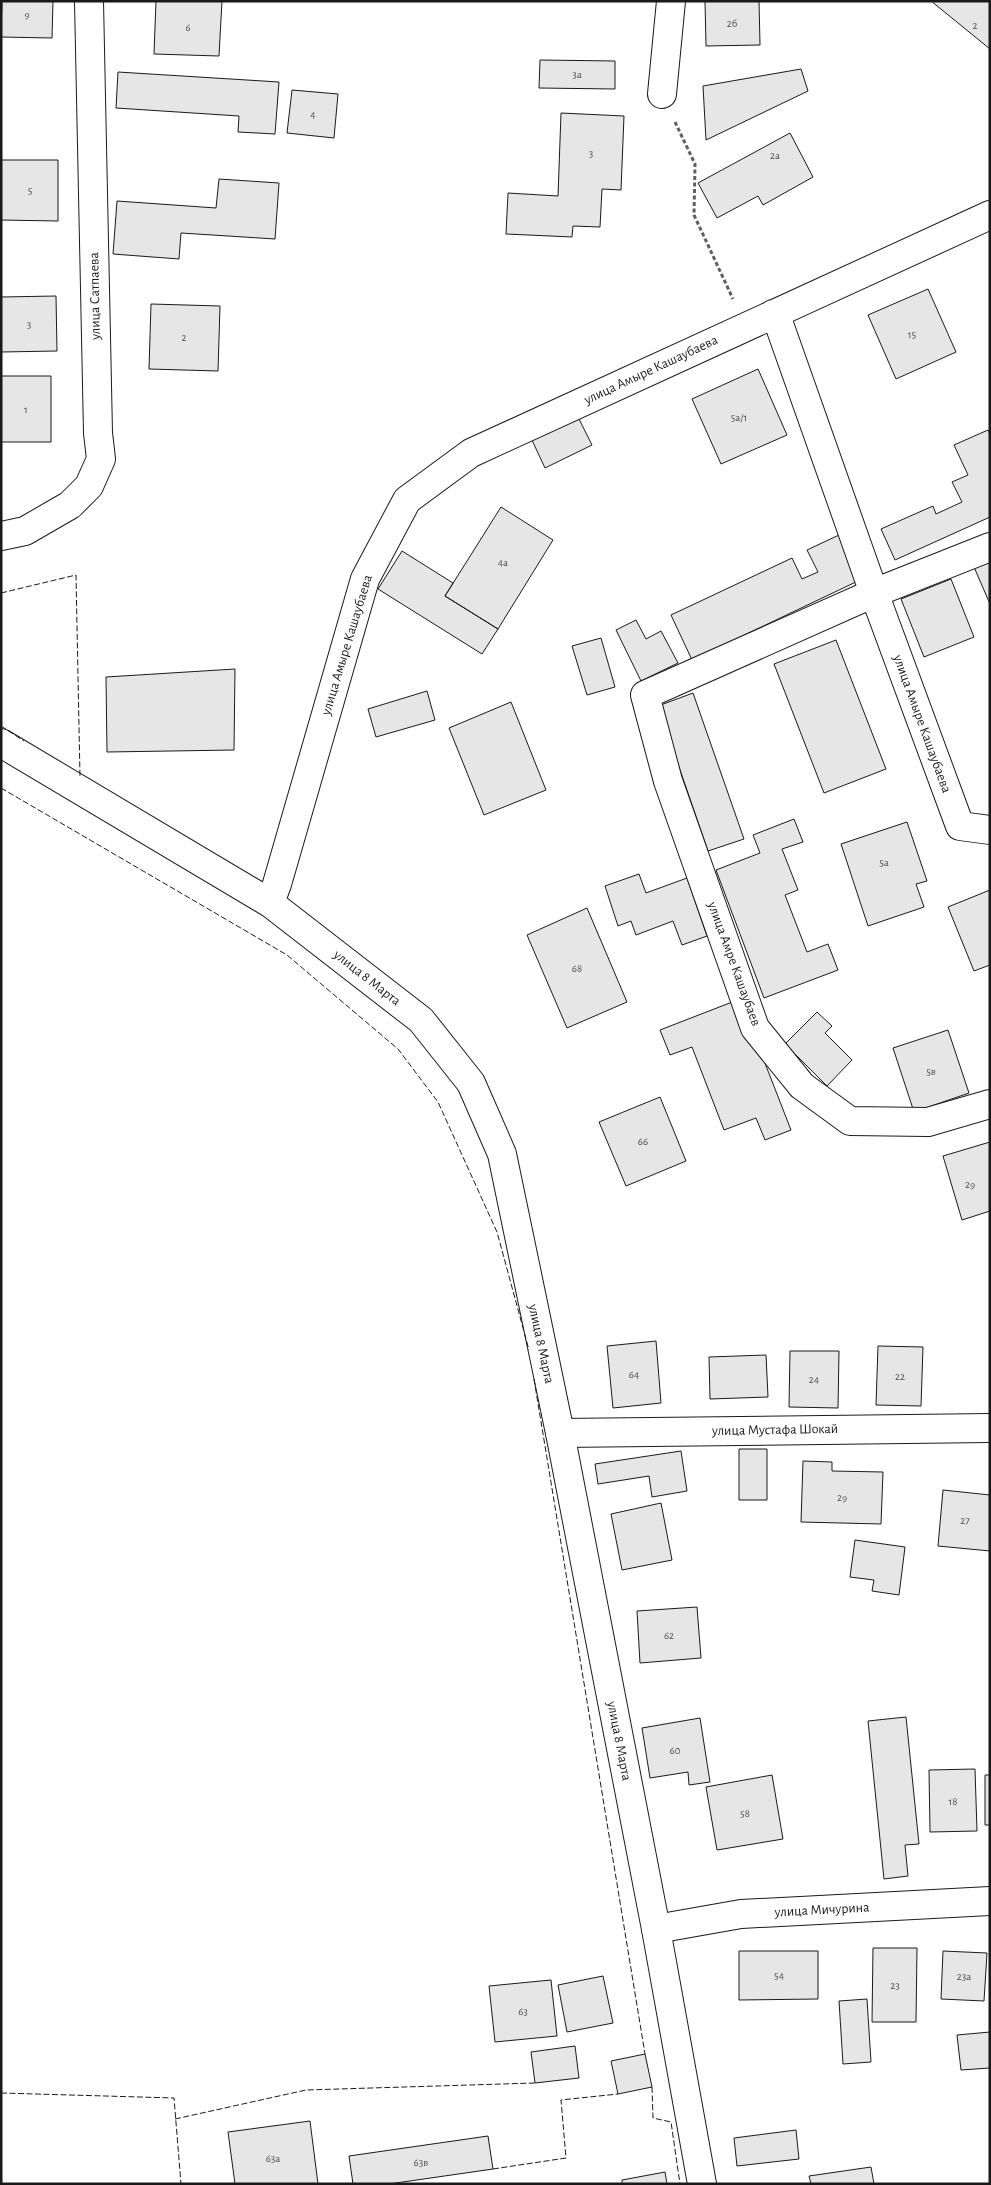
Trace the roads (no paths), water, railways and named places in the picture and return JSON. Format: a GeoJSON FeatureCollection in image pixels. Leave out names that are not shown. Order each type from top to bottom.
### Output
{"type":"FeatureCollection","features":[{"type":"Feature","properties":{"kind":"street","name":"улица Сатпаева"},"geometry":{"type":"LineString","coordinates":[[1,536],[26,531],[70,505],[88,486],[101,459],[98,433],[89,1]]}},
{"type":"Feature","properties":{"kind":"street"},"geometry":{"type":"LineString","coordinates":[[662,94],[671,1]]}},
{"type":"Feature","properties":{"kind":"street","name":"улица Амыре Кашаубаева"},"geometry":{"type":"LineString","coordinates":[[270,903],[365,579],[406,500],[471,453],[990,215]]}},
{"type":"Feature","properties":{"kind":"street","name":"улица Амыре Кашаубаева"},"geometry":{"type":"LineString","coordinates":[[773,314],[779,324],[874,593],[960,826],[990,830]]}},
{"type":"Feature","properties":{"kind":"street"},"geometry":{"type":"LineString","coordinates":[[874,593],[990,547]]}},
{"type":"Feature","properties":{"kind":"street","name":"улица Амре Кашаубаев"},"geometry":{"type":"LineString","coordinates":[[874,593],[645,695],[668,781],[755,1028],[802,1086],[850,1121],[928,1122],[990,1104]]}},
{"type":"Feature","properties":{"kind":"street","name":"улица 8 Марта"},"geometry":{"type":"LineString","coordinates":[[1,743],[270,903],[420,1020],[471,1083],[502,1154],[560,1433],[656,1929],[702,2184]]}},
{"type":"Feature","properties":{"kind":"street","name":"улица Мустафа Шокай"},"geometry":{"type":"LineString","coordinates":[[560,1433],[990,1428]]}},
{"type":"Feature","properties":{"kind":"street","name":"улица Мичурина"},"geometry":{"type":"LineString","coordinates":[[656,1929],[741,1914],[990,1901]]}}]}
